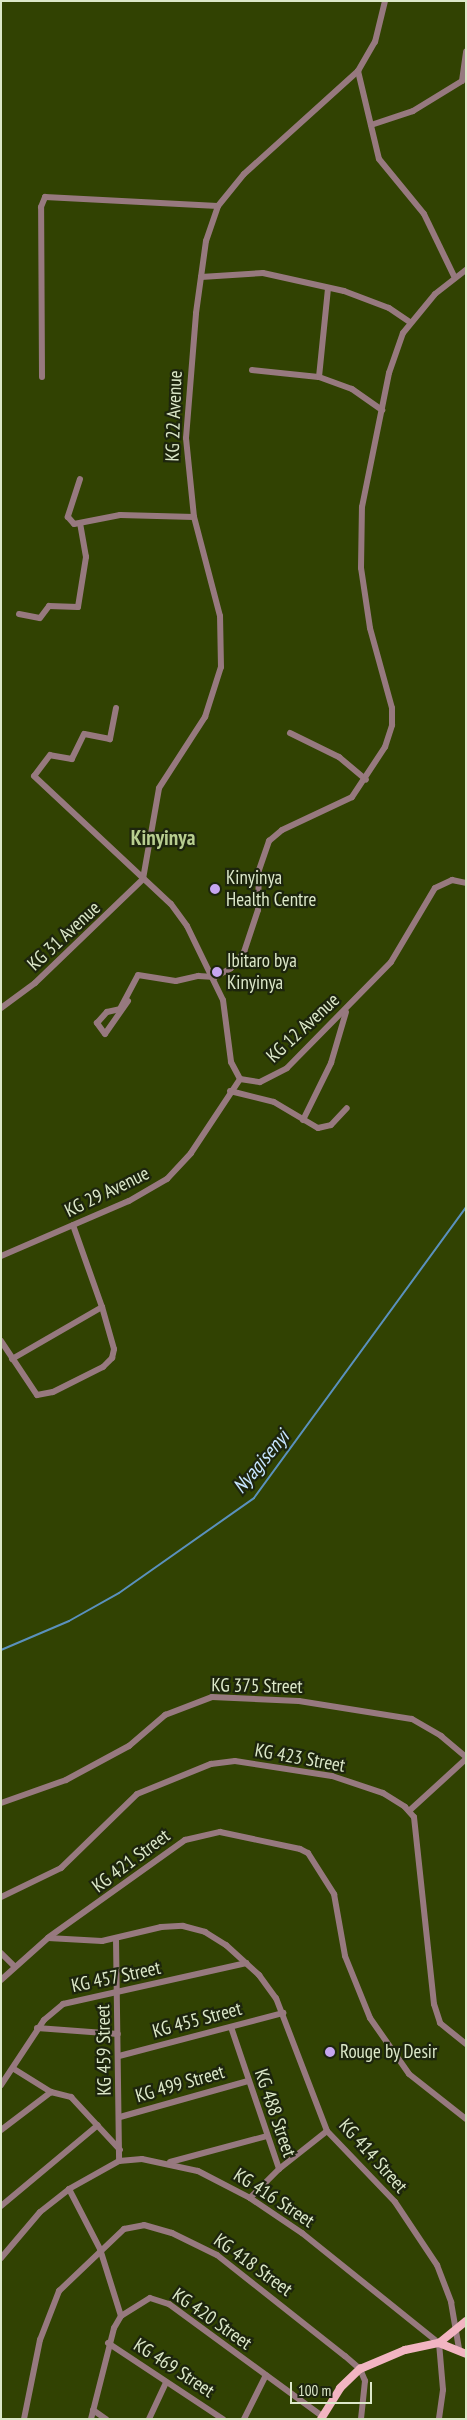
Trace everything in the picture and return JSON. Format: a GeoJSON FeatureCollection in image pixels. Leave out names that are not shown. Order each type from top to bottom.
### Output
{"type":"FeatureCollection","features":[{"type":"Feature","properties":{"kind":"main road"},"geometry":{"type":"LineString","coordinates":[[321,2417],[344,2383],[360,2369],[404,2350],[439,2342],[456,2326],[466,2321]]}},
{"type":"Feature","properties":{"kind":"main road"},"geometry":{"type":"LineString","coordinates":[[439,2342],[462,2352]]}},
{"type":"Feature","properties":{"kind":"street","name":"KG 22 Avenue"},"geometry":{"type":"LineString","coordinates":[[142,879],[159,788],[206,717],[221,668],[220,616],[194,517],[186,438],[206,241],[218,206],[244,174],[358,71],[375,42],[385,1]]}},
{"type":"Feature","properties":{"kind":"street"},"geometry":{"type":"LineString","coordinates":[[371,125],[413,111],[462,81],[466,51]]}},
{"type":"Feature","properties":{"kind":"street"},"geometry":{"type":"LineString","coordinates":[[358,71],[379,159],[424,214],[454,276]]}},
{"type":"Feature","properties":{"kind":"street"},"geometry":{"type":"LineString","coordinates":[[42,377],[41,207],[45,197],[218,206]]}},
{"type":"Feature","properties":{"kind":"street"},"geometry":{"type":"LineString","coordinates":[[128,1001],[105,1034],[97,1023],[107,1012],[120,1009],[138,974],[176,981],[198,976],[215,977],[231,968],[244,952],[258,910],[259,870],[268,842],[282,830],[339,806],[366,780],[385,747],[393,719],[370,628],[359,529],[391,366],[410,322],[454,276],[466,270]]}},
{"type":"Feature","properties":{"kind":"street"},"geometry":{"type":"LineString","coordinates":[[201,277],[246,271],[328,288],[389,308],[410,322]]}},
{"type":"Feature","properties":{"kind":"street"},"geometry":{"type":"LineString","coordinates":[[319,377],[328,288]]}},
{"type":"Feature","properties":{"kind":"street"},"geometry":{"type":"LineString","coordinates":[[252,370],[319,377],[352,389],[382,410]]}},
{"type":"Feature","properties":{"kind":"street"},"geometry":{"type":"LineString","coordinates":[[80,479],[68,517],[74,524],[120,515],[194,517]]}},
{"type":"Feature","properties":{"kind":"street"},"geometry":{"type":"LineString","coordinates":[[19,614],[40,618],[49,606],[78,607],[86,557],[80,524]]}},
{"type":"Feature","properties":{"kind":"street"},"geometry":{"type":"LineString","coordinates":[[116,708],[110,739],[84,734],[72,759],[50,756],[34,776],[142,879],[187,926],[215,977],[226,1014],[231,1062],[240,1078]]}},
{"type":"Feature","properties":{"kind":"street"},"geometry":{"type":"LineString","coordinates":[[290,733],[339,757],[366,780]]}},
{"type":"Feature","properties":{"kind":"street","name":"KG 31 Avenue"},"geometry":{"type":"LineString","coordinates":[[1,1008],[35,983],[142,879]]}},
{"type":"Feature","properties":{"kind":"street","name":"KG 12 Avenue"},"geometry":{"type":"LineString","coordinates":[[240,1078],[260,1082],[286,1068],[346,1010],[391,962],[436,888],[452,880],[466,883]]}},
{"type":"Feature","properties":{"kind":"street"},"geometry":{"type":"LineString","coordinates":[[303,1120],[328,1071],[346,1010]]}},
{"type":"Feature","properties":{"kind":"street","name":"KG 29 Avenue"},"geometry":{"type":"LineString","coordinates":[[1,1256],[129,1202],[168,1179],[191,1152],[240,1078]]}},
{"type":"Feature","properties":{"kind":"street"},"geometry":{"type":"LineString","coordinates":[[230,1091],[259,1096],[318,1128],[326,1128],[347,1108]]}},
{"type":"Feature","properties":{"kind":"street"},"geometry":{"type":"LineString","coordinates":[[1,1341],[32,1392],[44,1396],[102,1367],[114,1349],[102,1306],[72,1225]]}},
{"type":"Feature","properties":{"kind":"street"},"geometry":{"type":"LineString","coordinates":[[12,1359],[102,1306]]}},
{"type":"Feature","properties":{"kind":"street","name":"KG 375 Street"},"geometry":{"type":"LineString","coordinates":[[1,1803],[66,1780],[129,1746],[165,1715],[212,1697],[299,1701],[412,1719],[441,1736],[466,1758]]}},
{"type":"Feature","properties":{"kind":"street"},"geometry":{"type":"LineString","coordinates":[[466,1758],[409,1811],[417,1826],[420,1844],[434,2004],[440,2023],[466,2044]]}},
{"type":"Feature","properties":{"kind":"street","name":"KG 423 Street"},"geometry":{"type":"LineString","coordinates":[[1,1897],[61,1868],[137,1794],[211,1764],[235,1761],[332,1776],[383,1793],[409,1811]]}},
{"type":"Feature","properties":{"kind":"street","name":"KG 421 Street"},"geometry":{"type":"LineString","coordinates":[[48,1938],[185,1840],[220,1832],[300,1849],[308,1853],[334,1894],[345,1956],[370,2018],[409,2074],[466,2119]]}},
{"type":"Feature","properties":{"kind":"street","name":"KG 414 Street"},"geometry":{"type":"LineString","coordinates":[[48,1938],[116,1939],[160,1927],[194,1927],[226,1945],[246,1962],[269,1987],[283,2013],[327,2131],[384,2189],[426,2245],[445,2283],[462,2352]]}},
{"type":"Feature","properties":{"kind":"street"},"geometry":{"type":"LineString","coordinates":[[1,1980],[14,1966],[48,1938]]}},
{"type":"Feature","properties":{"kind":"street","name":"KG 459 Street"},"geometry":{"type":"LineString","coordinates":[[116,1939],[120,2117],[119,2161]]}},
{"type":"Feature","properties":{"kind":"street"},"geometry":{"type":"LineString","coordinates":[[1,1953],[14,1966]]}},
{"type":"Feature","properties":{"kind":"street","name":"KG 457 Street"},"geometry":{"type":"LineString","coordinates":[[1,2085],[14,2069],[37,2028],[50,2014],[73,2000],[118,1995],[246,1962]]}},
{"type":"Feature","properties":{"kind":"street","name":"KG 455 Street"},"geometry":{"type":"LineString","coordinates":[[119,2056],[283,2013]]}},
{"type":"Feature","properties":{"kind":"street","name":"KG 488 Street"},"geometry":{"type":"LineString","coordinates":[[231,2027],[279,2170],[250,2198]]}},
{"type":"Feature","properties":{"kind":"street"},"geometry":{"type":"LineString","coordinates":[[37,2028],[118,2034]]}},
{"type":"Feature","properties":{"kind":"street"},"geometry":{"type":"LineString","coordinates":[[14,2069],[51,2092],[71,2098],[120,2150]]}},
{"type":"Feature","properties":{"kind":"street","name":"KG 499 Street"},"geometry":{"type":"LineString","coordinates":[[120,2117],[248,2081]]}},
{"type":"Feature","properties":{"kind":"street"},"geometry":{"type":"LineString","coordinates":[[1,2130],[51,2092]]}},
{"type":"Feature","properties":{"kind":"street"},"geometry":{"type":"LineString","coordinates":[[1,2206],[98,2125]]}},
{"type":"Feature","properties":{"kind":"street"},"geometry":{"type":"LineString","coordinates":[[279,2170],[327,2131]]}},
{"type":"Feature","properties":{"kind":"street"},"geometry":{"type":"LineString","coordinates":[[169,2162],[267,2136]]}},
{"type":"Feature","properties":{"kind":"street","name":"KG 416 Street"},"geometry":{"type":"LineString","coordinates":[[1,2258],[26,2226],[69,2189],[119,2161],[142,2159],[169,2162],[198,2171],[250,2198],[302,2233],[439,2342]]}},
{"type":"Feature","properties":{"kind":"street"},"geometry":{"type":"LineString","coordinates":[[69,2189],[100,2249],[122,2316]]}},
{"type":"Feature","properties":{"kind":"street","name":"KG 418 Street"},"geometry":{"type":"LineString","coordinates":[[24,2419],[36,2353],[53,2304],[68,2280],[100,2249],[134,2225],[156,2227],[201,2246],[295,2314],[360,2369]]}},
{"type":"Feature","properties":{"kind":"street","name":"KG 420 Street"},"geometry":{"type":"LineString","coordinates":[[91,2419],[108,2343],[122,2316],[142,2300],[160,2300],[266,2375],[321,2417]]}},
{"type":"Feature","properties":{"kind":"street"},"geometry":{"type":"LineString","coordinates":[[439,2342],[443,2390],[439,2419]]}},
{"type":"Feature","properties":{"kind":"street","name":"KG 469 Street"},"geometry":{"type":"LineString","coordinates":[[108,2343],[222,2419]]}},
{"type":"Feature","properties":{"kind":"street"},"geometry":{"type":"LineString","coordinates":[[360,2369],[365,2389],[360,2419]]}},
{"type":"Feature","properties":{"kind":"street"},"geometry":{"type":"LineString","coordinates":[[244,2419],[266,2375]]}},
{"type":"Feature","properties":{"kind":"street"},"geometry":{"type":"LineString","coordinates":[[149,2419],[166,2383]]}},
{"type":"Feature","properties":{"kind":"street"},"geometry":{"type":"LineString","coordinates":[[93,2410],[106,2419]]}},
{"type":"Feature","properties":{"kind":"street"},"geometry":{"type":"LineString","coordinates":[[209,2419],[212,2411]]}},
{"type":"Feature","properties":{"kind":"waterway","name":"Nyagisenyi"},"geometry":{"type":"LineString","coordinates":[[1,1650],[69,1621],[119,1593],[254,1498],[466,1207]]}},
{"type":"Feature","properties":{"kind":"place","name":"Kinyinya Health Centre"},"geometry":{"type":"Point","coordinates":[215,889]}},
{"type":"Feature","properties":{"kind":"place","name":"Ibitaro bya Kinyinya"},"geometry":{"type":"Point","coordinates":[217,972]}},
{"type":"Feature","properties":{"kind":"place","name":"Rouge by Desir"},"geometry":{"type":"Point","coordinates":[330,2052]}},
{"type":"Feature","properties":{"kind":"district","name":"Kinyinya"},"geometry":{"type":"Point","coordinates":[163,838]}}]}
